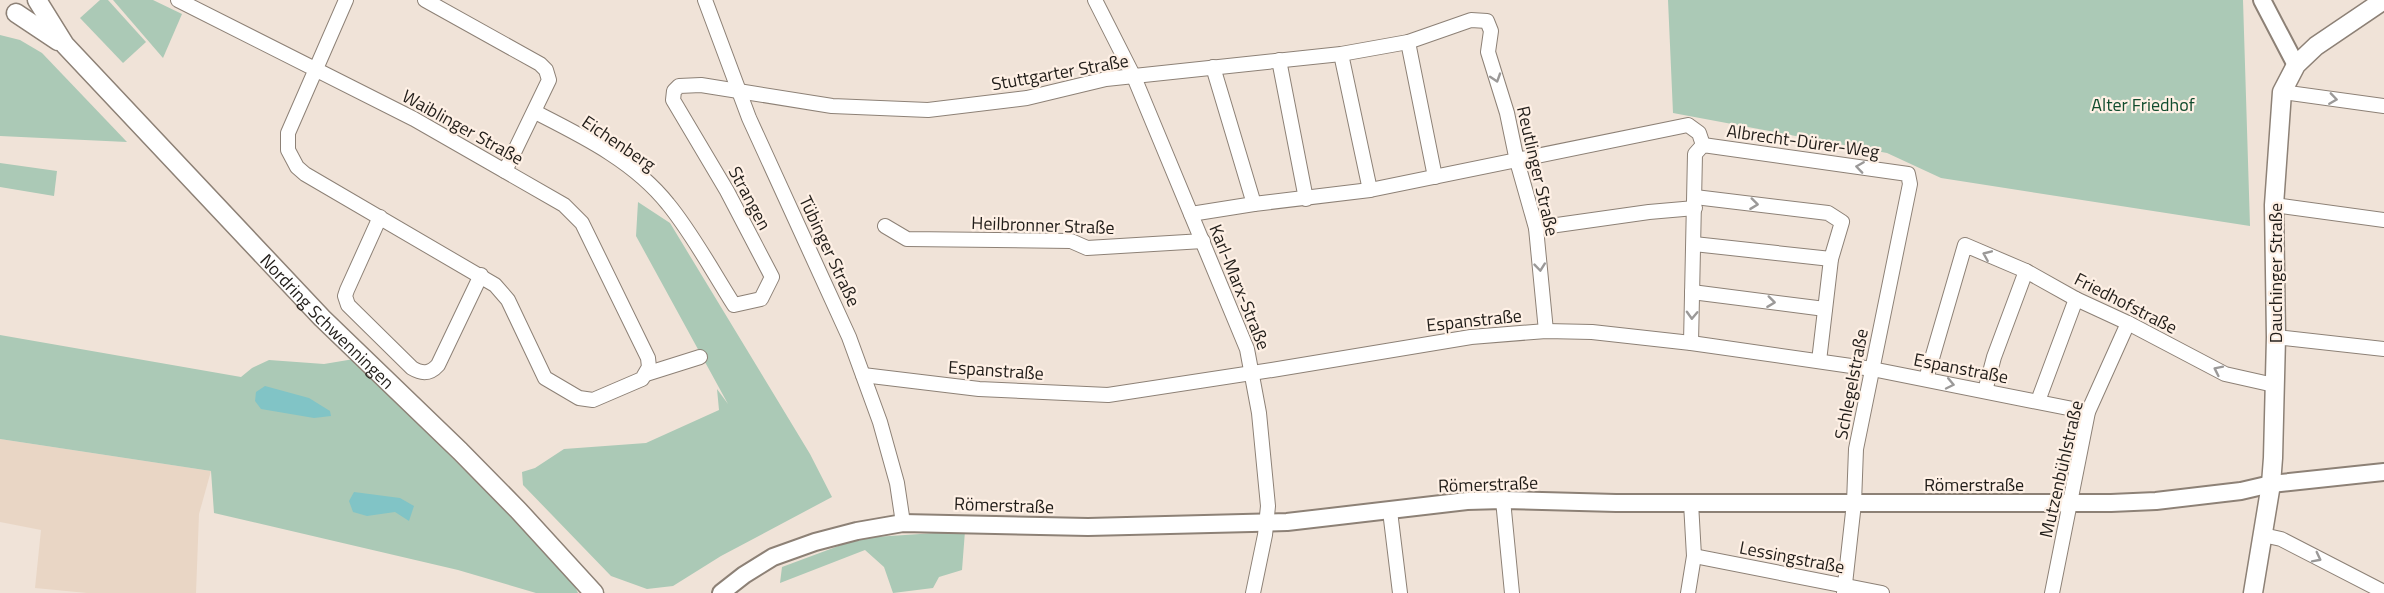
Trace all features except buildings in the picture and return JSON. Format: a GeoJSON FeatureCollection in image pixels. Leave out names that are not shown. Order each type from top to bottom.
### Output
{"type":"FeatureCollection","features":[{"type":"Feature","properties":{"kind":"main road"},"geometry":{"type":"LineString","coordinates":[[8,13],[24,9],[32,0]]}},
{"type":"Feature","properties":{"kind":"main road","name":"Nordring Schwenningen"},"geometry":{"type":"LineString","coordinates":[[37,0],[65,45],[321,318],[460,451],[590,587]]}},
{"type":"Feature","properties":{"kind":"main road","name":"Dauchinger Straße"},"geometry":{"type":"LineString","coordinates":[[2253,593],[2271,484],[2276,337],[2274,205],[2282,92],[2296,65],[2316,46],[2384,0]]}},
{"type":"Feature","properties":{"kind":"main road","name":"Nordring Schwenningen"},"geometry":{"type":"LineString","coordinates":[[8,13],[65,45]]}},
{"type":"Feature","properties":{"kind":"street","name":"Waiblinger Straße"},"geometry":{"type":"LineString","coordinates":[[178,0],[315,67],[414,119],[564,205],[582,223],[648,358],[647,370]]}},
{"type":"Feature","properties":{"kind":"street"},"geometry":{"type":"LineString","coordinates":[[346,0],[291,126],[288,150],[297,167],[305,174],[481,275],[504,293],[540,369],[550,382],[579,398],[593,400],[642,379],[647,370],[700,357]]}},
{"type":"Feature","properties":{"kind":"street"},"geometry":{"type":"LineString","coordinates":[[425,0],[540,64],[546,70],[549,80],[506,171]]}},
{"type":"Feature","properties":{"kind":"street","name":"Tübinger Straße"},"geometry":{"type":"LineString","coordinates":[[705,0],[749,118],[849,337],[880,422],[897,483],[903,523]]}},
{"type":"Feature","properties":{"kind":"street","name":"Karl-Marx-Straße"},"geometry":{"type":"LineString","coordinates":[[1095,0],[1134,77],[1239,326],[1253,373],[1266,487],[1267,522],[1253,593]]}},
{"type":"Feature","properties":{"kind":"street"},"geometry":{"type":"LineString","coordinates":[[2262,0],[2296,65]]}},
{"type":"Feature","properties":{"kind":"street","name":"Stuttgarter Straße"},"geometry":{"type":"LineString","coordinates":[[674,91],[679,86],[701,85],[832,106],[927,110],[1027,98],[1106,79],[1341,54],[1408,42],[1471,20],[1487,21]]}},
{"type":"Feature","properties":{"kind":"street","name":"Reutlinger Straße"},"geometry":{"type":"LineString","coordinates":[[1487,21],[1491,31],[1488,52],[1508,113],[1517,161],[1536,228],[1546,331]]}},
{"type":"Feature","properties":{"kind":"street"},"geometry":{"type":"LineString","coordinates":[[1408,42],[1435,177]]}},
{"type":"Feature","properties":{"kind":"street"},"geometry":{"type":"LineString","coordinates":[[1341,54],[1370,190]]}},
{"type":"Feature","properties":{"kind":"street"},"geometry":{"type":"LineString","coordinates":[[1279,60],[1306,199]]}},
{"type":"Feature","properties":{"kind":"street"},"geometry":{"type":"LineString","coordinates":[[1213,67],[1254,204]]}},
{"type":"Feature","properties":{"kind":"street","name":"Strangen"},"geometry":{"type":"LineString","coordinates":[[674,91],[673,100],[681,116],[722,182],[772,277],[761,299],[734,305]]}},
{"type":"Feature","properties":{"kind":"street"},"geometry":{"type":"LineString","coordinates":[[2282,92],[2384,106]]}},
{"type":"Feature","properties":{"kind":"street","name":"Eichenberg"},"geometry":{"type":"LineString","coordinates":[[535,112],[587,139],[645,180],[668,204],[734,305]]}},
{"type":"Feature","properties":{"kind":"street"},"geometry":{"type":"LineString","coordinates":[[1191,214],[1370,190],[1688,125],[1699,133],[1703,145]]}},
{"type":"Feature","properties":{"kind":"street","name":"Albrecht-Dürer-Weg"},"geometry":{"type":"LineString","coordinates":[[1691,343],[1695,154],[1703,145],[1908,174],[1910,184]]}},
{"type":"Feature","properties":{"kind":"street","name":"Schlegelstraße"},"geometry":{"type":"LineString","coordinates":[[1844,589],[1854,503],[1856,449],[1910,184]]}},
{"type":"Feature","properties":{"kind":"street"},"geometry":{"type":"LineString","coordinates":[[1536,228],[1695,203],[1828,213],[1842,222],[1831,259],[1819,362]]}},
{"type":"Feature","properties":{"kind":"street"},"geometry":{"type":"LineString","coordinates":[[2274,205],[2384,220]]}},
{"type":"Feature","properties":{"kind":"street"},"geometry":{"type":"LineString","coordinates":[[380,217],[346,290],[346,300],[348,305],[412,368],[428,373],[438,365],[481,275]]}},
{"type":"Feature","properties":{"kind":"street","name":"Heilbronner Straße"},"geometry":{"type":"LineString","coordinates":[[885,226],[907,239],[1071,241],[1087,248],[1203,241]]}},
{"type":"Feature","properties":{"kind":"street"},"geometry":{"type":"LineString","coordinates":[[1694,244],[1831,259]]}},
{"type":"Feature","properties":{"kind":"street","name":"Friedhofstraße"},"geometry":{"type":"LineString","coordinates":[[1926,379],[1965,245],[2026,271],[2076,299],[2128,322],[2225,374],[2274,385]]}},
{"type":"Feature","properties":{"kind":"street"},"geometry":{"type":"LineString","coordinates":[[1984,391],[2026,271]]}},
{"type":"Feature","properties":{"kind":"street"},"geometry":{"type":"LineString","coordinates":[[1692,292],[1825,309]]}},
{"type":"Feature","properties":{"kind":"street"},"geometry":{"type":"LineString","coordinates":[[2038,401],[2076,299]]}},
{"type":"Feature","properties":{"kind":"street","name":"Mutzenbühlstraße"},"geometry":{"type":"LineString","coordinates":[[2052,593],[2088,412],[2128,322]]}},
{"type":"Feature","properties":{"kind":"street","name":"Espanstraße"},"geometry":{"type":"LineString","coordinates":[[862,375],[980,389],[1108,394],[1471,337],[1546,331],[1592,332],[1691,343],[1872,369],[2088,412]]}},
{"type":"Feature","properties":{"kind":"street"},"geometry":{"type":"LineString","coordinates":[[2276,337],[2384,350]]}},
{"type":"Feature","properties":{"kind":"street","name":"Römerstraße"},"geometry":{"type":"LineString","coordinates":[[721,593],[773,557],[815,542],[903,523],[1088,527],[1267,522],[1390,512],[1467,501],[1503,500],[2070,504],[2156,501],[2241,491],[2271,484],[2384,472]]}},
{"type":"Feature","properties":{"kind":"street"},"geometry":{"type":"LineString","coordinates":[[1503,500],[1512,593]]}},
{"type":"Feature","properties":{"kind":"street"},"geometry":{"type":"LineString","coordinates":[[1688,593],[1694,556],[1691,502]]}},
{"type":"Feature","properties":{"kind":"street"},"geometry":{"type":"LineString","coordinates":[[1390,512],[1400,593]]}},
{"type":"Feature","properties":{"kind":"street"},"geometry":{"type":"LineString","coordinates":[[2263,535],[2281,539],[2384,592]]}},
{"type":"Feature","properties":{"kind":"street","name":"Lessingstraße"},"geometry":{"type":"LineString","coordinates":[[1694,556],[1844,589],[1882,593]]}},
{"type":"Feature","properties":{"kind":"street"},"geometry":{"type":"LineString","coordinates":[[590,587],[608,593]]}},
{"type":"Feature","properties":{"kind":"shaded area"},"geometry":{"type":"Polygon","coordinates":[[[0,439],[211,471],[199,514],[196,593],[87,593],[35,588],[41,530],[0,522],[0,439]]]}},
{"type":"Feature","properties":{"kind":"green space"},"geometry":{"type":"Polygon","coordinates":[[[100,0],[108,0],[146,42],[123,63],[80,18],[100,0]]]}},
{"type":"Feature","properties":{"kind":"green space"},"geometry":{"type":"Polygon","coordinates":[[[113,0],[153,0],[182,14],[163,58],[113,0]]]}},
{"type":"Feature","properties":{"kind":"green space","name":"Alter Friedhof"},"geometry":{"type":"Polygon","coordinates":[[[1668,0],[2243,0],[2250,226],[1941,178],[1887,153],[1673,113],[1668,0]]]}},
{"type":"Feature","properties":{"kind":"green space"},"geometry":{"type":"Polygon","coordinates":[[[0,35],[20,40],[42,53],[127,142],[0,136],[0,35]]]}},
{"type":"Feature","properties":{"kind":"green space"},"geometry":{"type":"Polygon","coordinates":[[[0,163],[57,171],[54,196],[0,187],[0,163]]]}},
{"type":"Feature","properties":{"kind":"green space"},"geometry":{"type":"Polygon","coordinates":[[[638,202],[670,223],[810,454],[832,497],[721,556],[673,586],[647,589],[611,576],[523,485],[522,472],[535,468],[564,449],[646,443],[719,410],[717,389],[728,404],[636,236],[638,202]]]}},
{"type":"Feature","properties":{"kind":"green space"},"geometry":{"type":"Polygon","coordinates":[[[0,335],[241,377],[252,368],[269,360],[324,364],[354,359],[570,576],[578,593],[536,593],[458,570],[214,513],[211,471],[0,439],[0,335]]]}},
{"type":"Feature","properties":{"kind":"green space"},"geometry":{"type":"Polygon","coordinates":[[[965,531],[962,570],[939,577],[933,588],[893,593],[884,567],[865,550],[780,583],[782,567],[860,538],[965,531]]]}},
{"type":"Feature","properties":{"kind":"water"},"geometry":{"type":"Polygon","coordinates":[[[265,386],[309,398],[330,411],[331,416],[314,418],[261,409],[255,401],[256,392],[265,386]]]}},
{"type":"Feature","properties":{"kind":"water"},"geometry":{"type":"Polygon","coordinates":[[[354,492],[400,498],[414,506],[409,521],[395,512],[367,516],[353,512],[349,501],[354,492]]]}}]}
